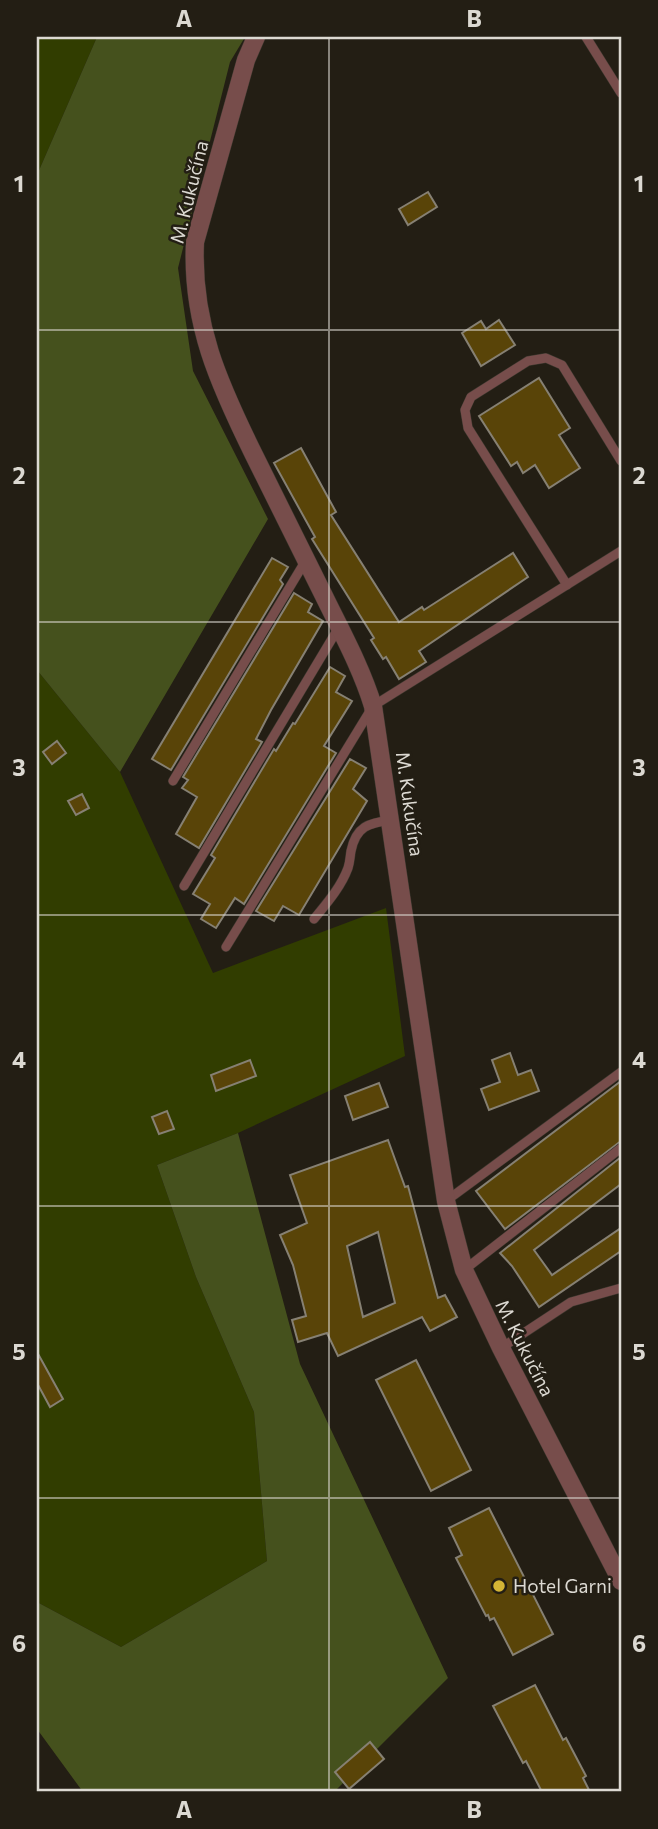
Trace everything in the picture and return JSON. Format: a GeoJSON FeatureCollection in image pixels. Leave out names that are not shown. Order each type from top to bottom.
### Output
{"type":"FeatureCollection","features":[{"type":"Feature","properties":{"kind":"street","name":"M. Kukučína"},"geometry":{"type":"LineString","coordinates":[[256,37],[246,60],[195,242],[201,326],[215,370],[242,431],[339,627],[367,686],[373,706],[446,1201],[464,1270],[501,1348],[621,1581]]}},
{"type":"Feature","properties":{"kind":"lane"},"geometry":{"type":"LineString","coordinates":[[586,37],[621,93]]}},
{"type":"Feature","properties":{"kind":"lane"},"geometry":{"type":"LineString","coordinates":[[567,585],[468,428],[465,410],[471,397],[528,360],[546,358],[562,365],[621,461]]}},
{"type":"Feature","properties":{"kind":"lane"},"geometry":{"type":"LineString","coordinates":[[226,947],[373,706],[621,551]]}},
{"type":"Feature","properties":{"kind":"lane"},"geometry":{"type":"LineString","coordinates":[[173,780],[306,560]]}},
{"type":"Feature","properties":{"kind":"lane"},"geometry":{"type":"LineString","coordinates":[[184,886],[339,627]]}},
{"type":"Feature","properties":{"kind":"lane"},"geometry":{"type":"LineString","coordinates":[[314,919],[334,895],[349,866],[351,848],[360,832],[370,822],[391,820]]}},
{"type":"Feature","properties":{"kind":"lane"},"geometry":{"type":"LineString","coordinates":[[446,1201],[621,1072]]}},
{"type":"Feature","properties":{"kind":"lane"},"geometry":{"type":"LineString","coordinates":[[464,1270],[621,1148]]}},
{"type":"Feature","properties":{"kind":"lane"},"geometry":{"type":"LineString","coordinates":[[501,1348],[571,1302],[621,1288]]}},
{"type":"Feature","properties":{"kind":"green space"},"geometry":{"type":"Polygon","coordinates":[[[37,37],[97,37],[37,175],[37,37]]]}},
{"type":"Feature","properties":{"kind":"green space"},"geometry":{"type":"Polygon","coordinates":[[[97,37],[245,37],[230,62],[178,268],[193,371],[268,519],[120,772],[37,670],[37,175],[97,37]]]}},
{"type":"Feature","properties":{"kind":"green space"},"geometry":{"type":"Polygon","coordinates":[[[37,670],[120,772],[213,973],[386,908],[405,1056],[238,1133],[157,1165],[196,1277],[254,1412],[267,1561],[121,1647],[37,1602],[37,670]]]}},
{"type":"Feature","properties":{"kind":"green space"},"geometry":{"type":"Polygon","coordinates":[[[238,1133],[300,1364],[448,1678],[334,1792],[83,1792],[37,1729],[37,1602],[121,1647],[267,1561],[254,1412],[196,1277],[157,1165],[238,1133]]]}},
{"type":"Feature","properties":{"kind":"building"},"geometry":{"type":"Polygon","coordinates":[[[428,192],[437,207],[408,225],[399,209],[428,192]]]}},
{"type":"Feature","properties":{"kind":"building"},"geometry":{"type":"Polygon","coordinates":[[[499,320],[515,345],[481,366],[462,333],[481,321],[486,329],[499,320]]]}},
{"type":"Feature","properties":{"kind":"building"},"geometry":{"type":"Polygon","coordinates":[[[539,378],[570,428],[559,435],[580,468],[549,488],[535,465],[523,473],[517,462],[511,466],[479,416],[539,378]]]}},
{"type":"Feature","properties":{"kind":"building"},"geometry":{"type":"Polygon","coordinates":[[[301,448],[336,512],[331,515],[399,622],[422,607],[424,610],[513,553],[528,577],[419,651],[426,662],[399,679],[386,657],[383,659],[371,640],[374,638],[312,539],[315,537],[274,463],[301,448]]]}},
{"type":"Feature","properties":{"kind":"building"},"geometry":{"type":"Polygon","coordinates":[[[272,558],[288,567],[280,580],[283,584],[171,770],[152,759],[272,558]]]}},
{"type":"Feature","properties":{"kind":"building"},"geometry":{"type":"Polygon","coordinates":[[[294,593],[312,604],[308,612],[323,621],[256,739],[262,742],[199,848],[176,834],[197,797],[182,788],[188,780],[183,777],[294,593]]]}},
{"type":"Feature","properties":{"kind":"building"},"geometry":{"type":"Polygon","coordinates":[[[330,667],[345,676],[336,692],[352,701],[324,746],[336,753],[244,904],[235,898],[216,928],[201,919],[210,904],[193,894],[215,858],[211,855],[274,749],[276,751],[293,723],[295,724],[330,667]]]}},
{"type":"Feature","properties":{"kind":"building"},"geometry":{"type":"Polygon","coordinates":[[[57,741],[66,753],[52,764],[43,752],[57,741]]]}},
{"type":"Feature","properties":{"kind":"building"},"geometry":{"type":"Polygon","coordinates":[[[350,759],[366,768],[353,789],[367,801],[299,915],[283,906],[274,921],[256,911],[350,759]]]}},
{"type":"Feature","properties":{"kind":"building"},"geometry":{"type":"Polygon","coordinates":[[[82,794],[89,808],[76,815],[68,801],[82,794]]]}},
{"type":"Feature","properties":{"kind":"building"},"geometry":{"type":"Polygon","coordinates":[[[510,1053],[518,1075],[531,1070],[539,1091],[489,1110],[481,1089],[500,1082],[492,1060],[510,1053]]]}},
{"type":"Feature","properties":{"kind":"building"},"geometry":{"type":"Polygon","coordinates":[[[250,1060],[256,1076],[216,1091],[211,1075],[250,1060]]]}},
{"type":"Feature","properties":{"kind":"building"},"geometry":{"type":"Polygon","coordinates":[[[621,1081],[621,1141],[505,1229],[476,1191],[621,1081]]]}},
{"type":"Feature","properties":{"kind":"building"},"geometry":{"type":"Polygon","coordinates":[[[379,1083],[388,1107],[353,1120],[345,1096],[379,1083]]]}},
{"type":"Feature","properties":{"kind":"building"},"geometry":{"type":"Polygon","coordinates":[[[167,1111],[174,1129],[159,1134],[152,1117],[167,1111]]]}},
{"type":"Feature","properties":{"kind":"building"},"geometry":{"type":"Polygon","coordinates":[[[388,1140],[405,1187],[408,1186],[438,1298],[445,1295],[457,1317],[430,1331],[422,1317],[338,1356],[327,1333],[298,1342],[292,1320],[306,1316],[293,1265],[280,1235],[307,1223],[290,1175],[388,1140]],[[378,1232],[347,1246],[363,1317],[395,1303],[378,1232]]]}},
{"type":"Feature","properties":{"kind":"building"},"geometry":{"type":"Polygon","coordinates":[[[621,1157],[621,1184],[534,1250],[552,1275],[621,1228],[621,1251],[539,1307],[512,1266],[500,1253],[621,1157]]]}},
{"type":"Feature","properties":{"kind":"building"},"geometry":{"type":"Polygon","coordinates":[[[37,1352],[63,1399],[50,1407],[37,1383],[37,1352]]]}},
{"type":"Feature","properties":{"kind":"building"},"geometry":{"type":"Polygon","coordinates":[[[416,1360],[471,1470],[431,1491],[376,1380],[416,1360]]]}},
{"type":"Feature","properties":{"kind":"building","name":"Hotel Garni"},"geometry":{"type":"Polygon","coordinates":[[[489,1508],[553,1634],[513,1655],[494,1618],[490,1620],[488,1615],[486,1616],[456,1558],[462,1555],[449,1528],[489,1508]]]}},
{"type":"Feature","properties":{"kind":"building"},"geometry":{"type":"Polygon","coordinates":[[[535,1685],[563,1740],[566,1738],[586,1776],[583,1778],[590,1792],[542,1792],[526,1761],[523,1763],[493,1706],[535,1685]]]}},
{"type":"Feature","properties":{"kind":"building"},"geometry":{"type":"Polygon","coordinates":[[[370,1742],[384,1759],[349,1789],[335,1772],[370,1742]]]}},
{"type":"Feature","properties":{"kind":"place","name":"Hotel Garni"},"geometry":{"type":"Point","coordinates":[499,1586]}}]}
